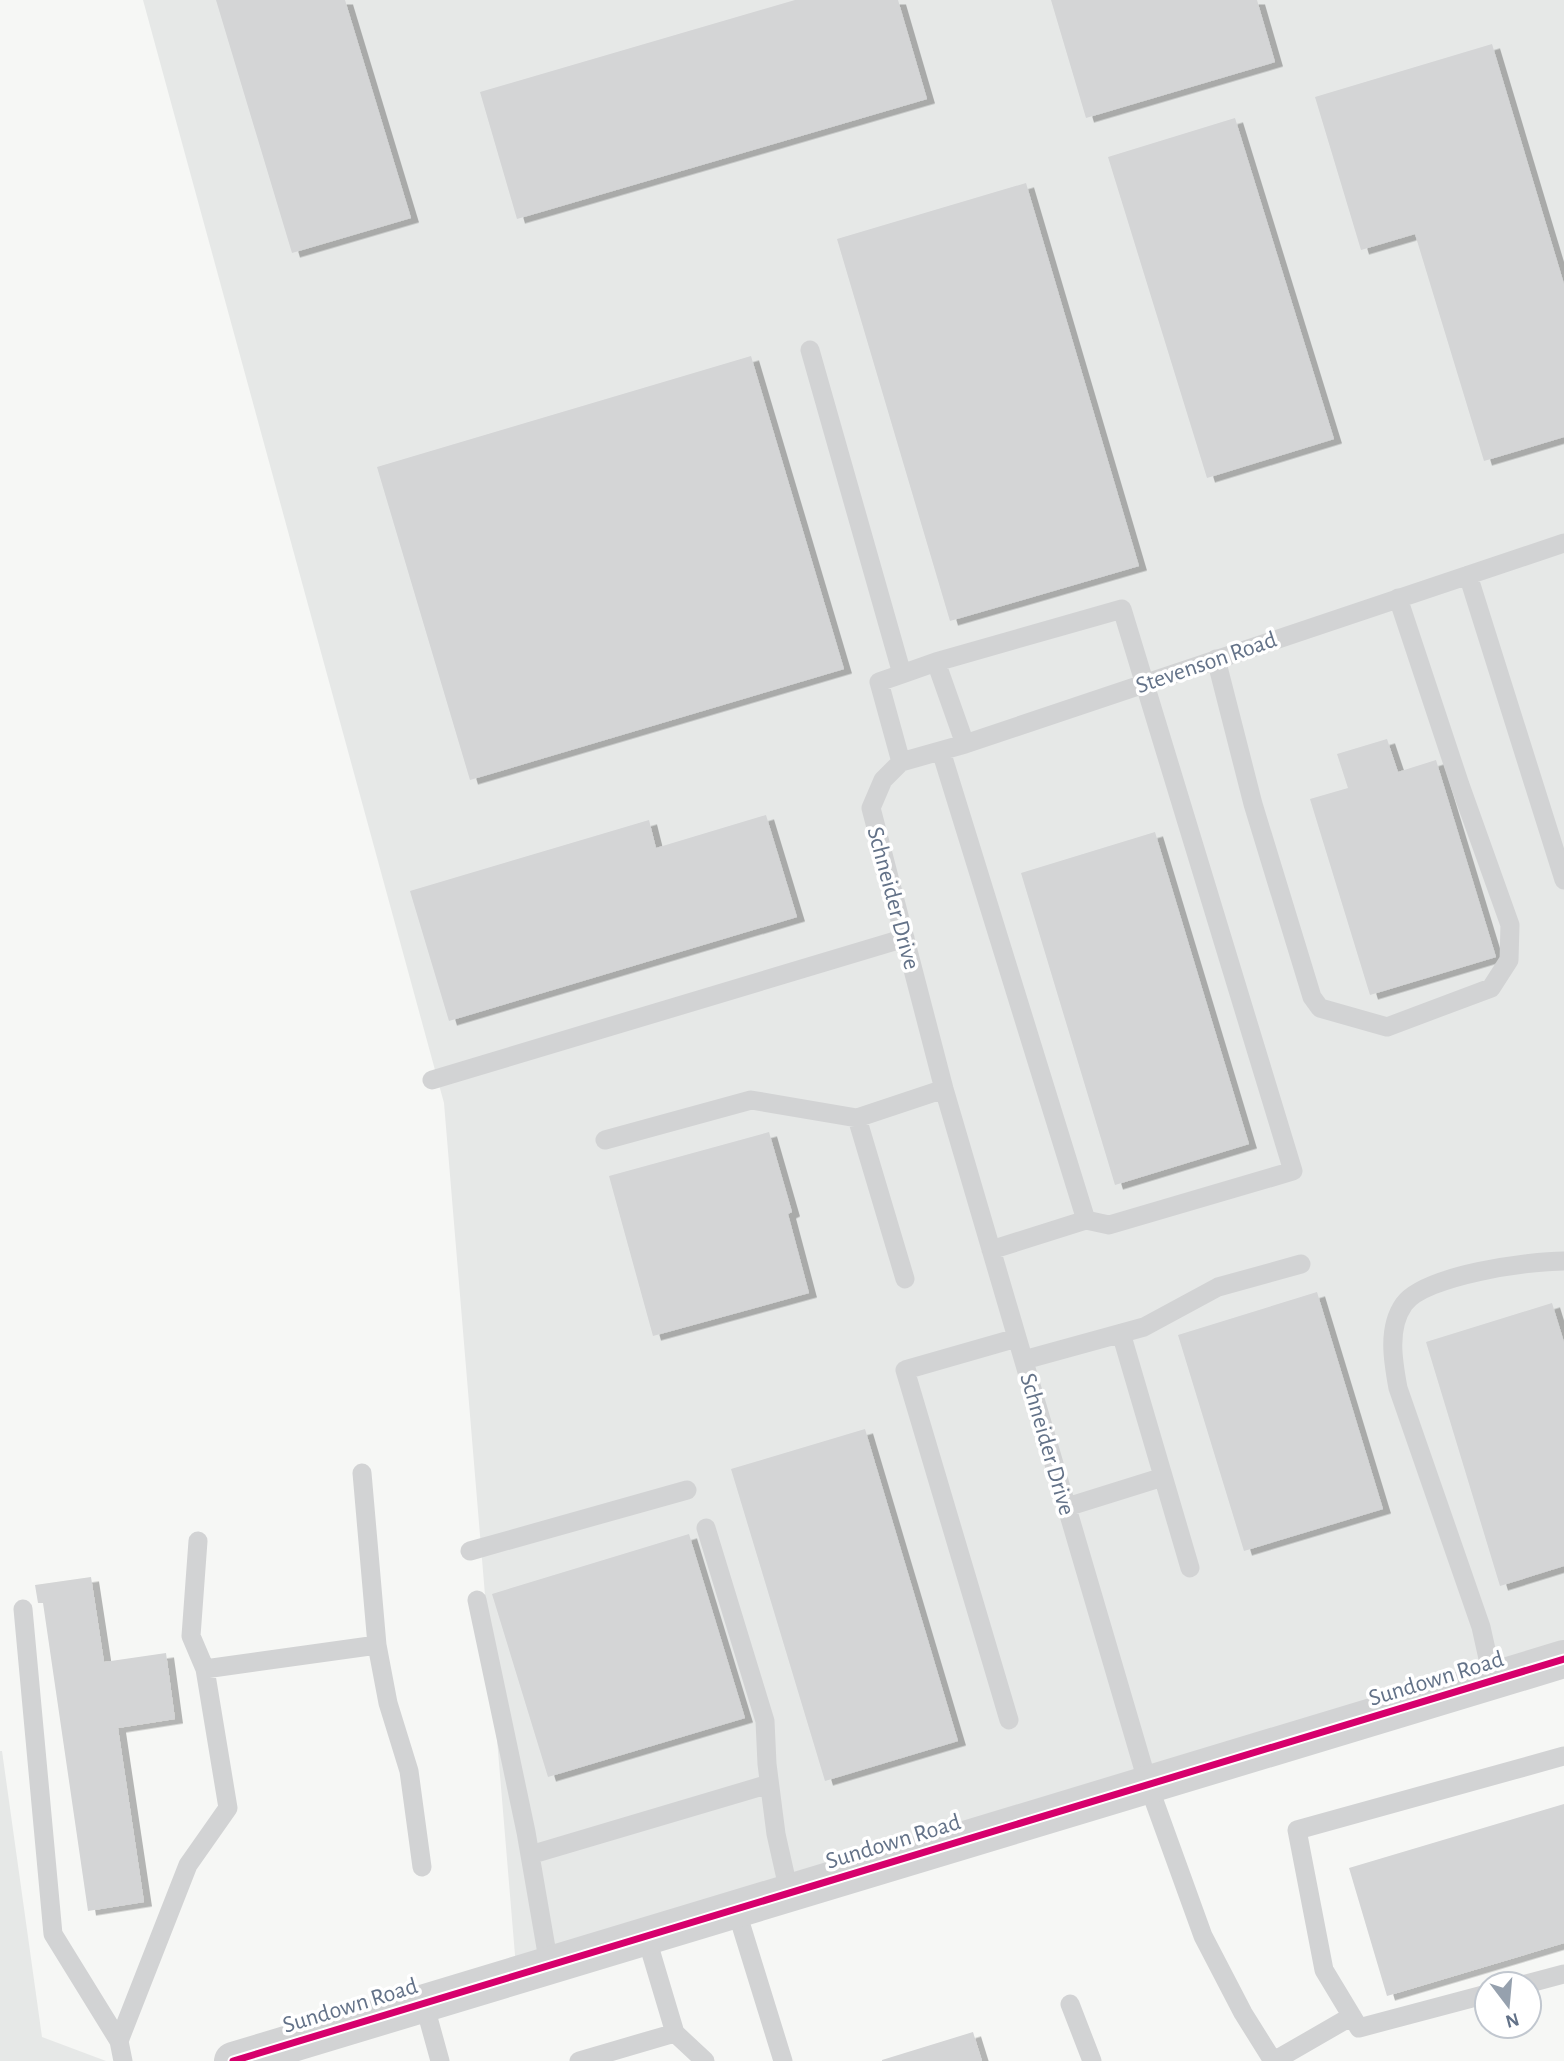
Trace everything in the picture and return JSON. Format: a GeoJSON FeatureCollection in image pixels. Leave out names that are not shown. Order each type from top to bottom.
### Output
{"type":"FeatureCollection","features":[{"type":"Feature","properties":{"kind":"street","name":"Sundown Road"},"geometry":{"type":"LineString","coordinates":[[241,2060],[1564,1659]]}},
{"type":"Feature","properties":{"kind":"lane"},"geometry":{"type":"LineString","coordinates":[[810,350],[902,674]]}},
{"type":"Feature","properties":{"kind":"lane","name":"Stevenson Road"},"geometry":{"type":"LineString","coordinates":[[901,762],[965,744],[1564,543]]}},
{"type":"Feature","properties":{"kind":"lane"},"geometry":{"type":"LineString","coordinates":[[1468,575],[1564,880]]}},
{"type":"Feature","properties":{"kind":"lane"},"geometry":{"type":"LineString","coordinates":[[1216,659],[1253,804],[1312,997],[1320,1008],[1387,1027],[1491,988],[1509,960],[1510,925],[1398,598]]}},
{"type":"Feature","properties":{"kind":"lane"},"geometry":{"type":"LineString","coordinates":[[901,762],[879,682],[936,662],[1122,609],[1293,1171],[1110,1224],[1086,1220],[991,1250]]}},
{"type":"Feature","properties":{"kind":"lane"},"geometry":{"type":"LineString","coordinates":[[936,662],[965,744]]}},
{"type":"Feature","properties":{"kind":"lane"},"geometry":{"type":"LineString","coordinates":[[941,751],[1086,1220]]}},
{"type":"Feature","properties":{"kind":"lane","name":"Schneider Drive"},"geometry":{"type":"LineString","coordinates":[[901,762],[883,780],[871,808],[944,1089],[1148,1784],[1203,1936],[1243,2013],[1274,2061]]}},
{"type":"Feature","properties":{"kind":"lane"},"geometry":{"type":"LineString","coordinates":[[432,1080],[905,938]]}},
{"type":"Feature","properties":{"kind":"lane"},"geometry":{"type":"LineString","coordinates":[[605,1140],[751,1100],[858,1118],[944,1089]]}},
{"type":"Feature","properties":{"kind":"lane"},"geometry":{"type":"LineString","coordinates":[[858,1118],[905,1279]]}},
{"type":"Feature","properties":{"kind":"lane"},"geometry":{"type":"LineString","coordinates":[[1493,1681],[1481,1627],[1398,1388],[1391,1354],[1397,1321],[1405,1302],[1433,1285],[1467,1274],[1534,1261],[1564,1261]]}},
{"type":"Feature","properties":{"kind":"lane"},"geometry":{"type":"LineString","coordinates":[[1024,1360],[1144,1327],[1218,1287],[1301,1264]]}},
{"type":"Feature","properties":{"kind":"lane"},"geometry":{"type":"LineString","coordinates":[[1121,1333],[1189,1568]]}},
{"type":"Feature","properties":{"kind":"lane"},"geometry":{"type":"LineString","coordinates":[[1009,1720],[905,1370],[1017,1338]]}},
{"type":"Feature","properties":{"kind":"lane"},"geometry":{"type":"LineString","coordinates":[[362,1473],[377,1645],[388,1703],[409,1771],[422,1867]]}},
{"type":"Feature","properties":{"kind":"lane"},"geometry":{"type":"LineString","coordinates":[[1067,1507],[1163,1477]]}},
{"type":"Feature","properties":{"kind":"lane"},"geometry":{"type":"LineString","coordinates":[[470,1550],[687,1490]]}},
{"type":"Feature","properties":{"kind":"lane"},"geometry":{"type":"LineString","coordinates":[[706,1528],[765,1721],[769,1784],[776,1834],[789,1892]]}},
{"type":"Feature","properties":{"kind":"lane"},"geometry":{"type":"LineString","coordinates":[[119,2041],[188,1865],[228,1808],[205,1669],[191,1636],[198,1541]]}},
{"type":"Feature","properties":{"kind":"lane"},"geometry":{"type":"LineString","coordinates":[[477,1601],[530,1856],[549,1965]]}},
{"type":"Feature","properties":{"kind":"lane"},"geometry":{"type":"LineString","coordinates":[[23,1609],[53,1934],[119,2041],[123,2061]]}},
{"type":"Feature","properties":{"kind":"lane"},"geometry":{"type":"LineString","coordinates":[[205,1669],[377,1645]]}},
{"type":"Feature","properties":{"kind":"lane"},"geometry":{"type":"LineString","coordinates":[[1473,1998],[1359,2028],[1324,1970],[1297,1830],[1564,1756]]}},
{"type":"Feature","properties":{"kind":"lane"},"geometry":{"type":"LineString","coordinates":[[530,1856],[769,1784]]}},
{"type":"Feature","properties":{"kind":"lane"},"geometry":{"type":"LineString","coordinates":[[736,1909],[783,2061]]}},
{"type":"Feature","properties":{"kind":"lane"},"geometry":{"type":"LineString","coordinates":[[646,1936],[675,2033],[705,2061]]}},
{"type":"Feature","properties":{"kind":"lane"},"geometry":{"type":"LineString","coordinates":[[1543,1980],[1564,1974]]}},
{"type":"Feature","properties":{"kind":"lane"},"geometry":{"type":"LineString","coordinates":[[424,2003],[440,2061]]}},
{"type":"Feature","properties":{"kind":"lane"},"geometry":{"type":"LineString","coordinates":[[1070,2004],[1092,2061]]}},
{"type":"Feature","properties":{"kind":"lane"},"geometry":{"type":"LineString","coordinates":[[1274,2061],[1352,2016]]}},
{"type":"Feature","properties":{"kind":"lane"},"geometry":{"type":"LineString","coordinates":[[579,2061],[675,2033]]}},
{"type":"Feature","properties":{"kind":"shaded area"},"geometry":{"type":"Polygon","coordinates":[[[143,0],[1564,0],[1564,1651],[516,1967],[444,1103],[143,0]]]}},
{"type":"Feature","properties":{"kind":"shaded area"},"geometry":{"type":"Polygon","coordinates":[[[0,1751],[42,2037],[106,2061],[0,2061],[0,1751]]]}},
{"type":"Feature","properties":{"kind":"building"},"geometry":{"type":"Polygon","coordinates":[[[216,0],[345,0],[411,218],[292,253],[216,0]]]}},
{"type":"Feature","properties":{"kind":"building"},"geometry":{"type":"Polygon","coordinates":[[[795,0],[898,0],[927,99],[517,219],[480,92],[795,0]]]}},
{"type":"Feature","properties":{"kind":"building"},"geometry":{"type":"Polygon","coordinates":[[[1051,0],[1257,0],[1275,62],[1086,118],[1051,0]]]}},
{"type":"Feature","properties":{"kind":"building"},"geometry":{"type":"Polygon","coordinates":[[[1492,44],[1564,284],[1564,437],[1484,461],[1415,234],[1361,250],[1315,97],[1492,44]]]}},
{"type":"Feature","properties":{"kind":"building"},"geometry":{"type":"Polygon","coordinates":[[[1235,118],[1334,439],[1207,478],[1108,157],[1235,118]]]}},
{"type":"Feature","properties":{"kind":"building"},"geometry":{"type":"Polygon","coordinates":[[[1026,183],[1139,566],[950,621],[837,239],[1026,183]]]}},
{"type":"Feature","properties":{"kind":"building"},"geometry":{"type":"Polygon","coordinates":[[[751,356],[844,669],[470,780],[377,467],[751,356]]]}},
{"type":"Feature","properties":{"kind":"building"},"geometry":{"type":"Polygon","coordinates":[[[1387,739],[1398,772],[1436,760],[1496,957],[1370,995],[1310,799],[1348,788],[1337,754],[1387,739]]]}},
{"type":"Feature","properties":{"kind":"building"},"geometry":{"type":"Polygon","coordinates":[[[766,815],[797,917],[449,1021],[410,891],[649,820],[656,848],[766,815]]]}},
{"type":"Feature","properties":{"kind":"building"},"geometry":{"type":"Polygon","coordinates":[[[1155,832],[1249,1144],[1115,1185],[1021,873],[1155,832]]]}},
{"type":"Feature","properties":{"kind":"building"},"geometry":{"type":"Polygon","coordinates":[[[769,1132],[792,1212],[788,1214],[809,1293],[653,1336],[609,1176],[769,1132]]]}},
{"type":"Feature","properties":{"kind":"building"},"geometry":{"type":"Polygon","coordinates":[[[1317,1292],[1383,1509],[1244,1551],[1178,1335],[1317,1292]]]}},
{"type":"Feature","properties":{"kind":"building"},"geometry":{"type":"Polygon","coordinates":[[[1552,1303],[1564,1342],[1564,1566],[1500,1586],[1426,1342],[1552,1303]]]}},
{"type":"Feature","properties":{"kind":"building"},"geometry":{"type":"Polygon","coordinates":[[[865,1429],[958,1741],[825,1781],[731,1469],[865,1429]]]}},
{"type":"Feature","properties":{"kind":"building"},"geometry":{"type":"Polygon","coordinates":[[[689,1534],[745,1718],[548,1777],[492,1594],[689,1534]]]}},
{"type":"Feature","properties":{"kind":"building"},"geometry":{"type":"Polygon","coordinates":[[[91,1577],[104,1662],[166,1653],[175,1719],[118,1728],[144,1902],[88,1911],[43,1603],[38,1603],[35,1585],[91,1577]]]}},
{"type":"Feature","properties":{"kind":"building"},"geometry":{"type":"Polygon","coordinates":[[[1564,1804],[1564,1943],[1387,1996],[1349,1868],[1564,1804]]]}},
{"type":"Feature","properties":{"kind":"building"},"geometry":{"type":"Polygon","coordinates":[[[973,2032],[982,2061],[882,2061],[882,2060],[973,2032]]]}},
{"type":"Feature","properties":{"kind":"cycle path"},"geometry":{"type":"LineString","coordinates":[[233,2061],[1564,1659]]}}]}
